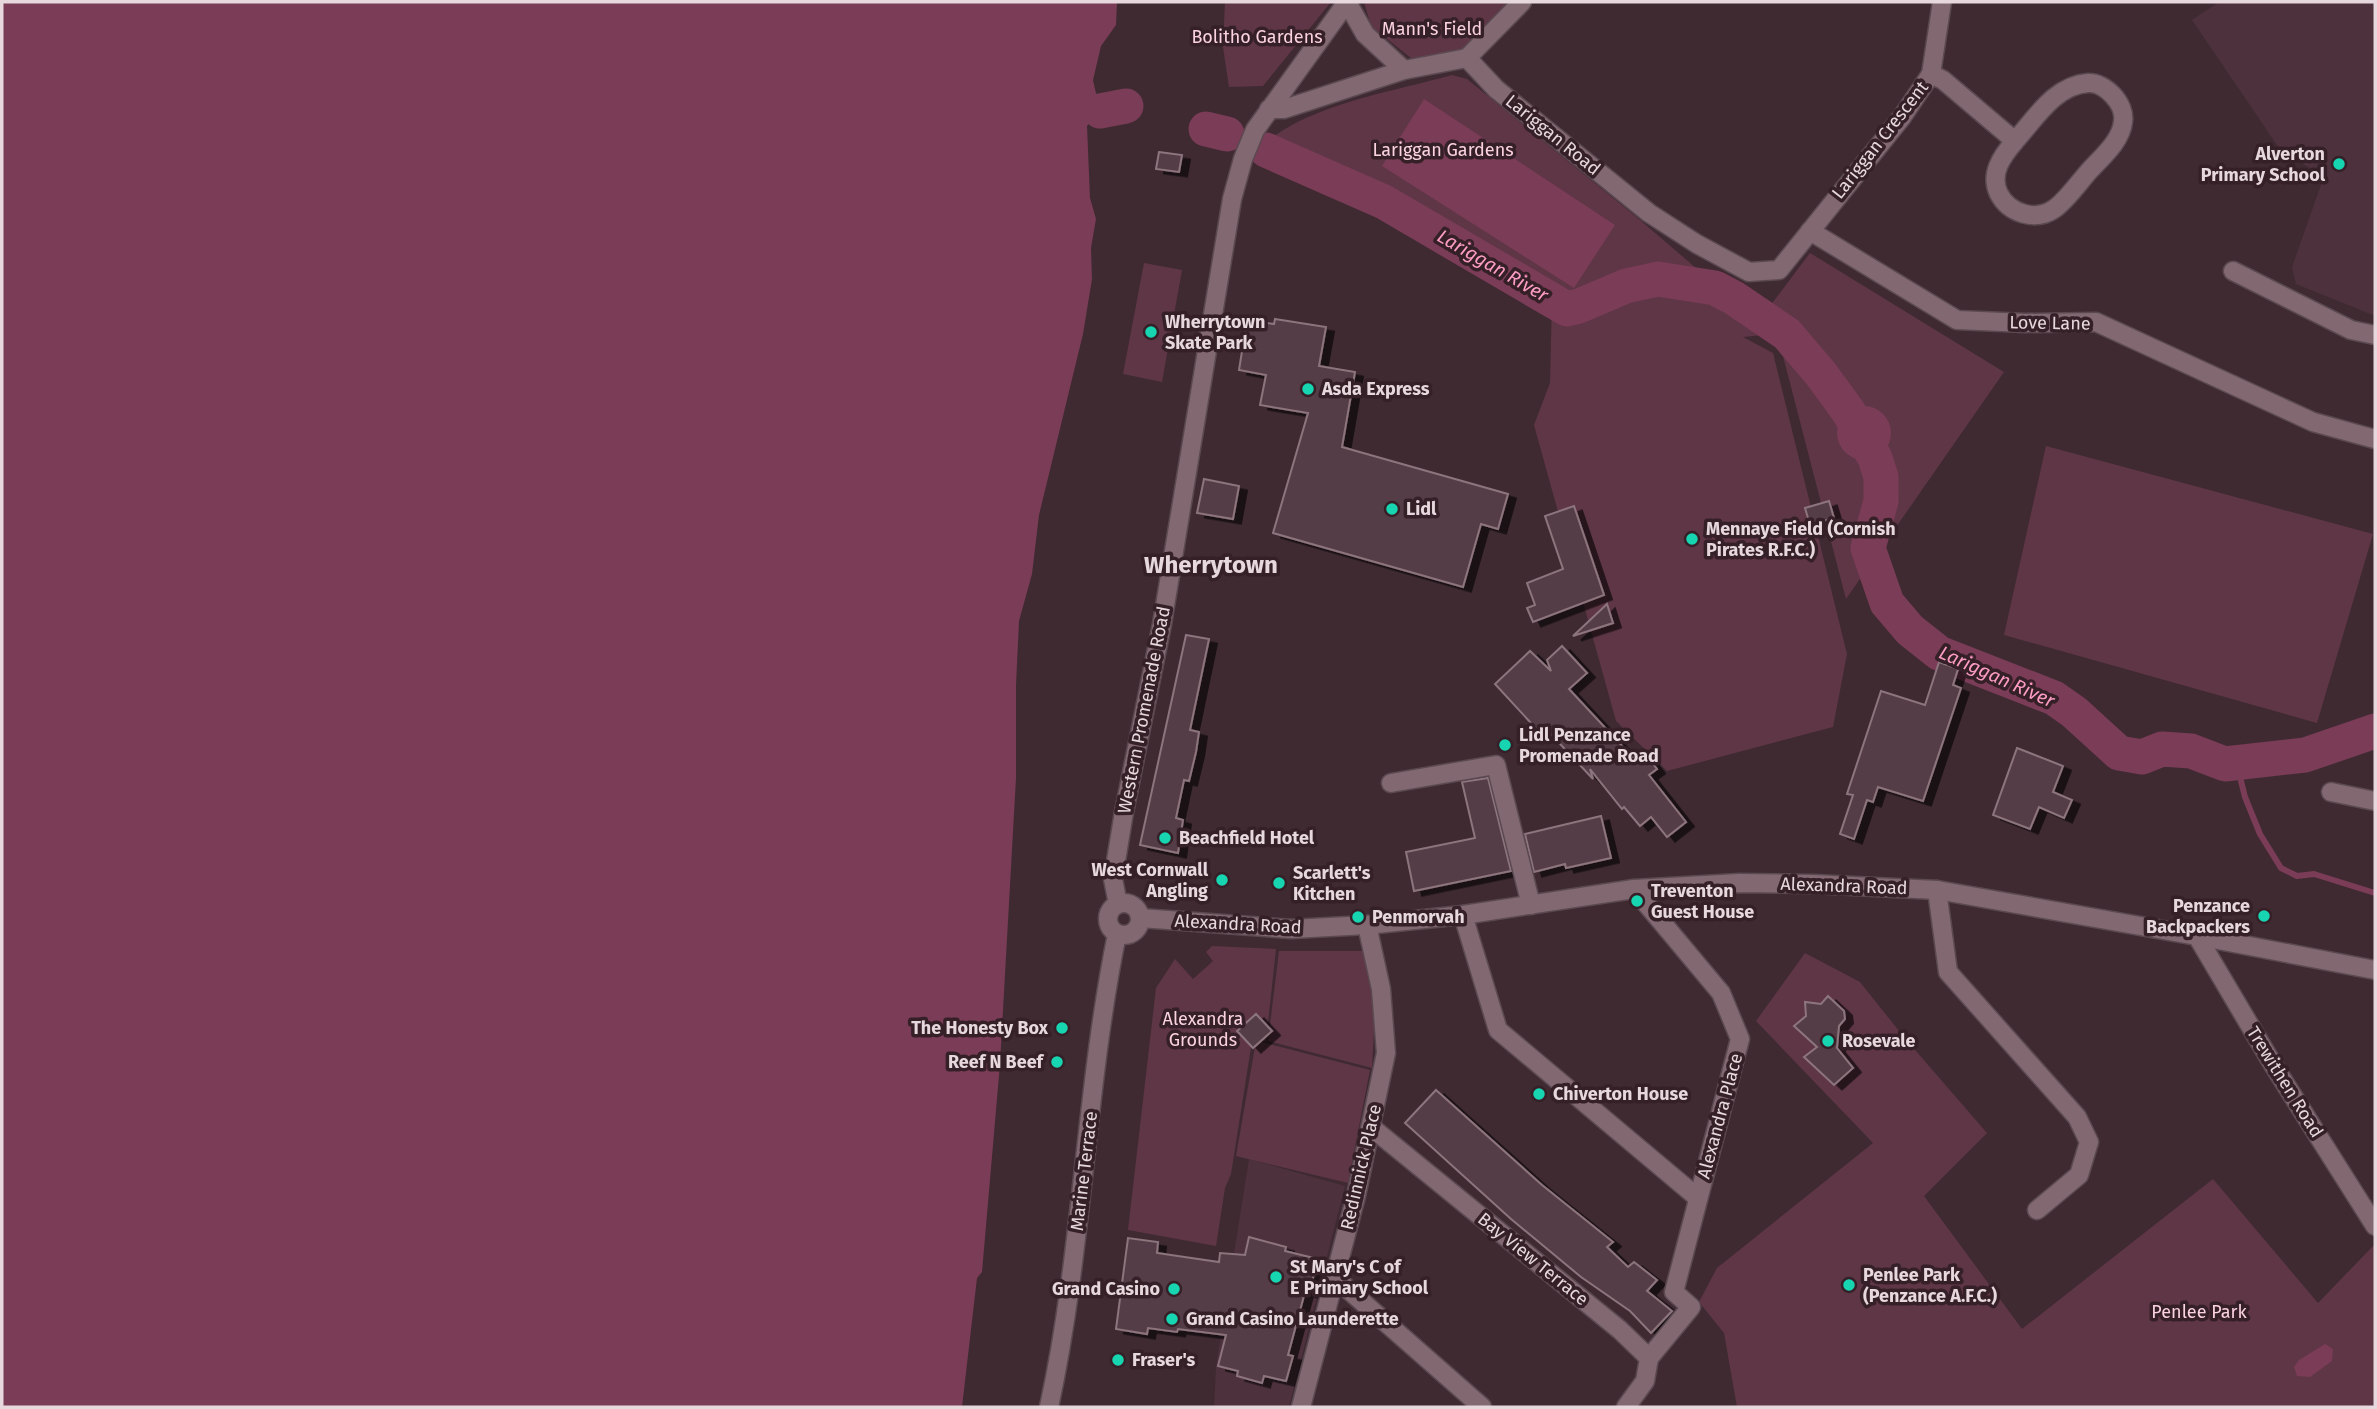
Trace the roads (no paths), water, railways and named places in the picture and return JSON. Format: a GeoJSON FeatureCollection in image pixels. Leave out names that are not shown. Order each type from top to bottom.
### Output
{"type":"FeatureCollection","features":[{"type":"Feature","properties":{"kind":"street"},"geometry":{"type":"LineString","coordinates":[[1347,2],[1366,34],[1404,70]]}},
{"type":"Feature","properties":{"kind":"street","name":"Western Promenade Road"},"geometry":{"type":"LineString","coordinates":[[1118,904],[1114,879],[1124,812],[1162,624],[1232,199],[1243,159],[1255,130],[1347,2]]}},
{"type":"Feature","properties":{"kind":"street"},"geometry":{"type":"LineString","coordinates":[[1269,109],[1284,109],[1404,70],[1467,58],[1522,2]]}},
{"type":"Feature","properties":{"kind":"street","name":"Lariggan Crescent"},"geometry":{"type":"LineString","coordinates":[[1810,231],[1902,117],[1931,74],[1941,2]]}},
{"type":"Feature","properties":{"kind":"street","name":"Lariggan Road"},"geometry":{"type":"LineString","coordinates":[[1467,58],[1496,89],[1650,213],[1697,244],[1749,272],[1779,270],[1810,231]]}},
{"type":"Feature","properties":{"kind":"street"},"geometry":{"type":"LineString","coordinates":[[1931,74],[1943,80],[2015,141]]}},
{"type":"Feature","properties":{"kind":"street"},"geometry":{"type":"LineString","coordinates":[[2094,83],[2110,92],[2121,107],[2123,122],[2115,142],[2054,209],[2037,215],[2020,213],[2008,205],[1998,192],[1995,178],[1999,160],[2015,141],[2060,92],[2078,84],[2094,83]]}},
{"type":"Feature","properties":{"kind":"street","name":"Love Lane"},"geometry":{"type":"LineString","coordinates":[[1810,231],[1957,320],[2096,322],[2313,422],[2375,439]]}},
{"type":"Feature","properties":{"kind":"street"},"geometry":{"type":"LineString","coordinates":[[2233,271],[2351,330],[2375,335]]}},
{"type":"Feature","properties":{"kind":"street"},"geometry":{"type":"LineString","coordinates":[[1391,783],[1496,765],[1531,905]]}},
{"type":"Feature","properties":{"kind":"street"},"geometry":{"type":"LineString","coordinates":[[2331,792],[2375,801]]}},
{"type":"Feature","properties":{"kind":"street","name":"Alexandra Road"},"geometry":{"type":"LineString","coordinates":[[1140,918],[1292,929],[1367,925],[1463,915],[1634,889],[1739,883],[1937,890],[2375,970]]}},
{"type":"Feature","properties":{"kind":"street","name":"Alexandra Place"},"geometry":{"type":"LineString","coordinates":[[1634,889],[1721,992],[1740,1039],[1674,1292],[1691,1307],[1649,1358]]}},
{"type":"Feature","properties":{"kind":"street"},"geometry":{"type":"LineString","coordinates":[[1937,890],[1948,972],[2077,1117],[2089,1142],[2079,1175],[2037,1210]]}},
{"type":"Feature","properties":{"kind":"street"},"geometry":{"type":"LineString","coordinates":[[1118,904],[1132,904],[1138,910],[1140,918],[1134,932],[1118,934],[1110,927],[1110,911],[1118,904]]}},
{"type":"Feature","properties":{"kind":"street"},"geometry":{"type":"LineString","coordinates":[[1463,915],[1498,1030],[1698,1198]]}},
{"type":"Feature","properties":{"kind":"street","name":"Redinnick Place"},"geometry":{"type":"LineString","coordinates":[[1301,1407],[1371,1127],[1386,1053],[1381,989],[1367,925]]}},
{"type":"Feature","properties":{"kind":"street","name":"Marine Terrace"},"geometry":{"type":"LineString","coordinates":[[1049,1407],[1063,1342],[1103,1003],[1118,934]]}},
{"type":"Feature","properties":{"kind":"street","name":"Trewithen Road"},"geometry":{"type":"LineString","coordinates":[[2197,936],[2272,1063],[2375,1226]]}},
{"type":"Feature","properties":{"kind":"street","name":"Bay View Terrace"},"geometry":{"type":"LineString","coordinates":[[1371,1127],[1620,1330],[1649,1358]]}},
{"type":"Feature","properties":{"kind":"street"},"geometry":{"type":"LineString","coordinates":[[1334,1277],[1482,1407]]}},
{"type":"Feature","properties":{"kind":"street"},"geometry":{"type":"LineString","coordinates":[[1626,1407],[1645,1381],[1649,1358]]}},
{"type":"Feature","properties":{"kind":"waterway","name":"Lariggan River"},"geometry":{"type":"LineString","coordinates":[[1100,111],[1126,106]]}},
{"type":"Feature","properties":{"kind":"waterway","name":"Lariggan River"},"geometry":{"type":"LineString","coordinates":[[1206,129],[1227,134]]}},
{"type":"Feature","properties":{"kind":"waterway"},"geometry":{"type":"LineString","coordinates":[[1266,150],[1384,202],[1567,309],[1626,286],[1658,279],[1715,288],[1787,334],[1848,411],[1875,458],[1881,477],[1881,501],[1868,548],[1887,603],[1910,630],[1939,653],[2054,698],[2074,712],[2119,753],[2142,757],[2162,749],[2191,751],[2225,764],[2305,755],[2375,731]]}},
{"type":"Feature","properties":{"kind":"waterway"},"geometry":{"type":"LineString","coordinates":[[2225,764],[2239,773],[2245,797],[2260,834],[2281,868],[2297,876],[2314,874],[2375,893]]}},
{"type":"Feature","properties":{"kind":"place","name":"Alverton Primary School"},"geometry":{"type":"Point","coordinates":[2339,164]}},
{"type":"Feature","properties":{"kind":"place","name":"Wherrytown Skate Park"},"geometry":{"type":"Point","coordinates":[1151,332]}},
{"type":"Feature","properties":{"kind":"place","name":"Asda Express"},"geometry":{"type":"Point","coordinates":[1308,389]}},
{"type":"Feature","properties":{"kind":"place","name":"Lidl"},"geometry":{"type":"Point","coordinates":[1392,509]}},
{"type":"Feature","properties":{"kind":"place","name":"Mennaye Field (Cornish Pirates R.F.C.)"},"geometry":{"type":"Point","coordinates":[1692,539]}},
{"type":"Feature","properties":{"kind":"place","name":"Lidl Penzance Promenade Road"},"geometry":{"type":"Point","coordinates":[1505,745]}},
{"type":"Feature","properties":{"kind":"place","name":"Beachfield Hotel"},"geometry":{"type":"Point","coordinates":[1165,838]}},
{"type":"Feature","properties":{"kind":"place","name":"West Cornwall Angling"},"geometry":{"type":"Point","coordinates":[1222,880]}},
{"type":"Feature","properties":{"kind":"place","name":"Scarlett's Kitchen"},"geometry":{"type":"Point","coordinates":[1279,883]}},
{"type":"Feature","properties":{"kind":"place","name":"Treventon Guest House"},"geometry":{"type":"Point","coordinates":[1637,901]}},
{"type":"Feature","properties":{"kind":"place","name":"Penzance Backpackers"},"geometry":{"type":"Point","coordinates":[2264,916]}},
{"type":"Feature","properties":{"kind":"place","name":"Penmorvah"},"geometry":{"type":"Point","coordinates":[1358,917]}},
{"type":"Feature","properties":{"kind":"place","name":"The Honesty Box"},"geometry":{"type":"Point","coordinates":[1062,1028]}},
{"type":"Feature","properties":{"kind":"place","name":"Rosevale"},"geometry":{"type":"Point","coordinates":[1828,1041]}},
{"type":"Feature","properties":{"kind":"place","name":"Reef N Beef"},"geometry":{"type":"Point","coordinates":[1057,1062]}},
{"type":"Feature","properties":{"kind":"place","name":"Chiverton House"},"geometry":{"type":"Point","coordinates":[1539,1094]}},
{"type":"Feature","properties":{"kind":"place","name":"St Mary's C of E Primary School"},"geometry":{"type":"Point","coordinates":[1276,1277]}},
{"type":"Feature","properties":{"kind":"place","name":"Penlee Park (Penzance A.F.C.)"},"geometry":{"type":"Point","coordinates":[1849,1285]}},
{"type":"Feature","properties":{"kind":"place","name":"Grand Casino"},"geometry":{"type":"Point","coordinates":[1174,1289]}},
{"type":"Feature","properties":{"kind":"place","name":"Grand Casino Launderette"},"geometry":{"type":"Point","coordinates":[1172,1319]}},
{"type":"Feature","properties":{"kind":"place","name":"Fraser's"},"geometry":{"type":"Point","coordinates":[1118,1360]}},
{"type":"Feature","properties":{"kind":"district","name":"Wherrytown"},"geometry":{"type":"Point","coordinates":[1211,565]}},
{"type":"Feature","properties":{"kind":"park label","name":"Mann's Field"},"geometry":{"type":"Point","coordinates":[1432,29]}},
{"type":"Feature","properties":{"kind":"park label","name":"Bolitho Gardens"},"geometry":{"type":"Point","coordinates":[1257,37]}},
{"type":"Feature","properties":{"kind":"park label","name":"Lariggan Gardens"},"geometry":{"type":"Point","coordinates":[1443,150]}},
{"type":"Feature","properties":{"kind":"park label","name":"Alexandra Grounds"},"geometry":{"type":"Point","coordinates":[1203,1029]}},
{"type":"Feature","properties":{"kind":"park label","name":"Penlee Park"},"geometry":{"type":"Point","coordinates":[2199,1312]}}]}
